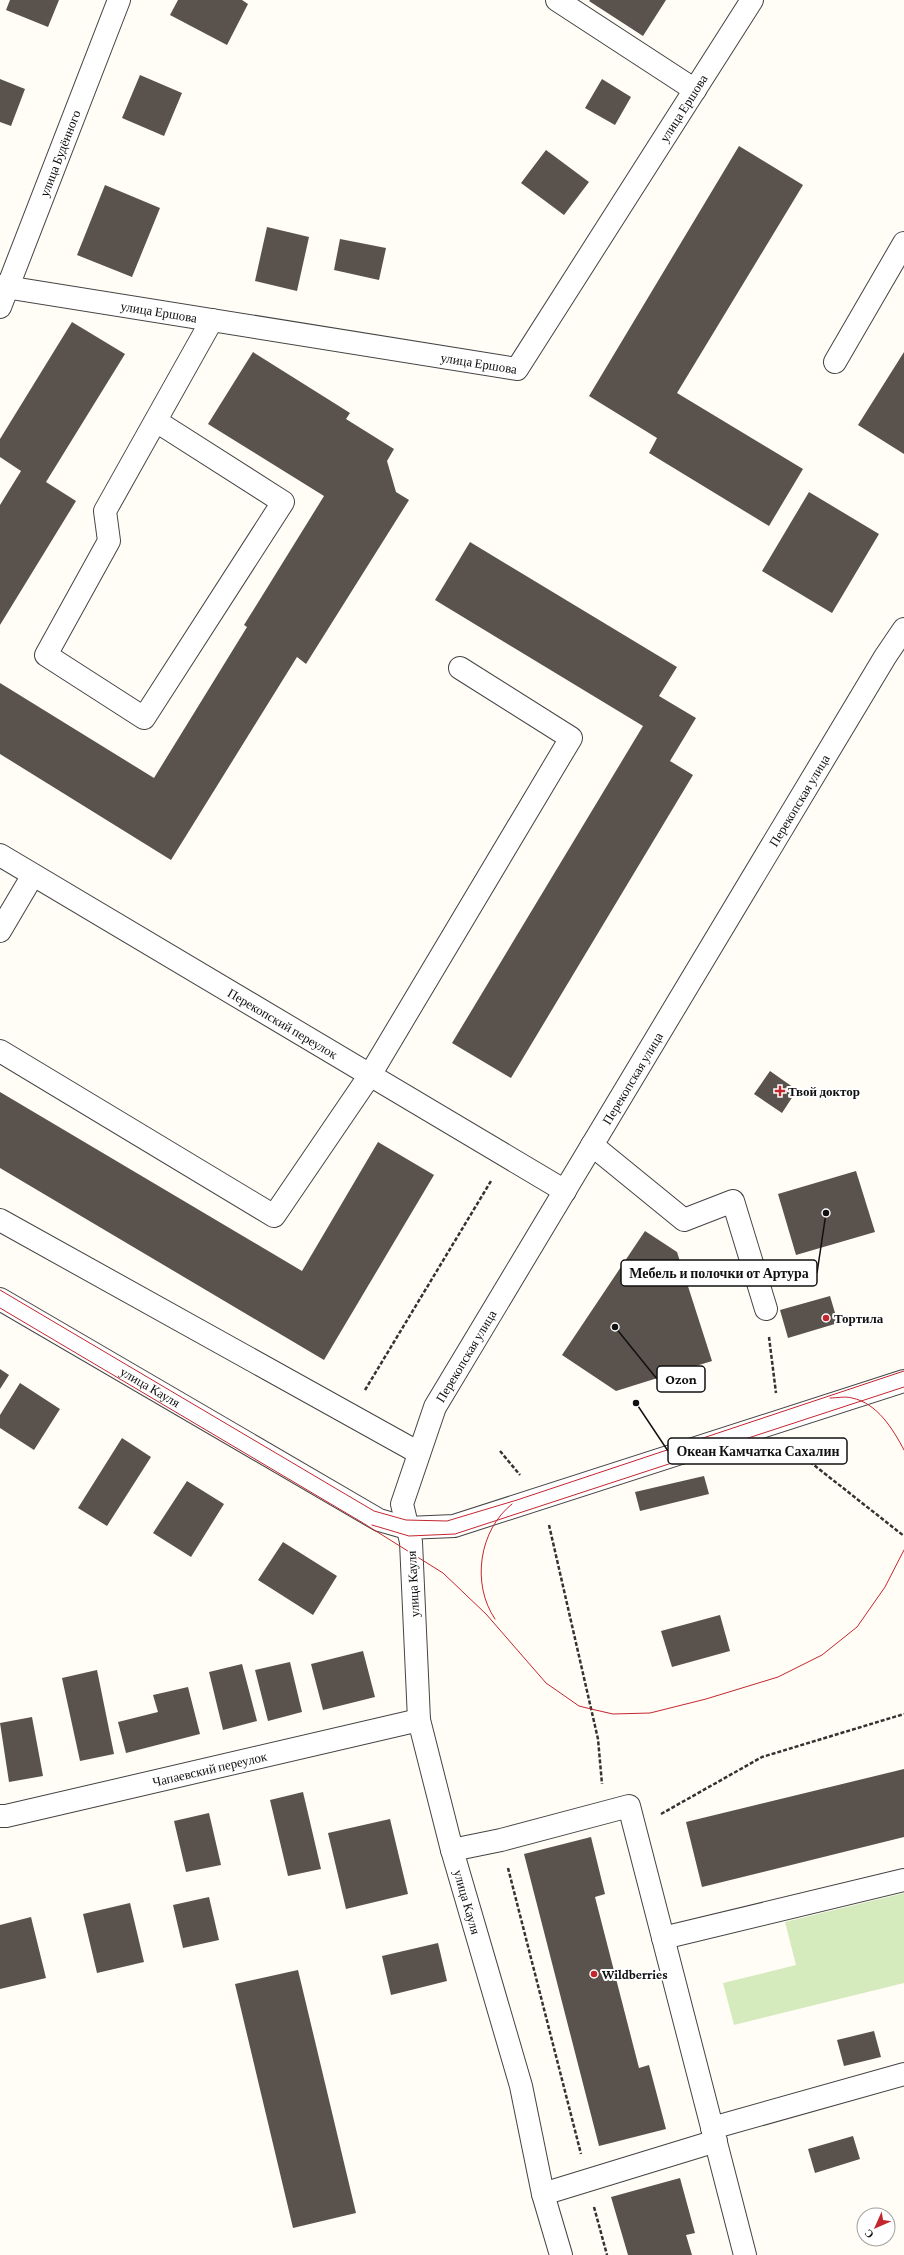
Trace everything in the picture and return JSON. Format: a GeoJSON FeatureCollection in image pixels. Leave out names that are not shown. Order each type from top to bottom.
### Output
{"type":"FeatureCollection","features":[{"type":"Feature","properties":{"kind":"street","name":"улица Будённого"},"geometry":{"type":"LineString","coordinates":[[3,293],[119,0]]}},
{"type":"Feature","properties":{"kind":"street"},"geometry":{"type":"LineString","coordinates":[[557,0],[695,90]]}},
{"type":"Feature","properties":{"kind":"street","name":"улица Ершова"},"geometry":{"type":"LineString","coordinates":[[3,293],[212,320],[516,369],[752,0]]}},
{"type":"Feature","properties":{"kind":"street"},"geometry":{"type":"LineString","coordinates":[[835,362],[904,243]]}},
{"type":"Feature","properties":{"kind":"street"},"geometry":{"type":"LineString","coordinates":[[156,421],[283,502],[144,718],[46,655],[109,541],[105,511],[212,320]]}},
{"type":"Feature","properties":{"kind":"street","name":"Перекопская улица"},"geometry":{"type":"LineString","coordinates":[[409,1535],[402,1504],[435,1408],[881,664],[904,629]]}},
{"type":"Feature","properties":{"kind":"street"},"geometry":{"type":"LineString","coordinates":[[0,1051],[274,1216],[370,1075],[571,738],[460,668]]}},
{"type":"Feature","properties":{"kind":"street","name":"Перекопский переулок"},"geometry":{"type":"LineString","coordinates":[[0,855],[565,1191]]}},
{"type":"Feature","properties":{"kind":"street"},"geometry":{"type":"LineString","coordinates":[[0,931],[33,875]]}},
{"type":"Feature","properties":{"kind":"street"},"geometry":{"type":"LineString","coordinates":[[592,1145],[684,1220],[733,1201],[766,1309]]}},
{"type":"Feature","properties":{"kind":"street"},"geometry":{"type":"LineString","coordinates":[[0,1220],[419,1453]]}},
{"type":"Feature","properties":{"kind":"street","name":"улица Кауля"},"geometry":{"type":"LineString","coordinates":[[0,1299],[379,1520],[409,1535],[420,1720],[452,1850],[521,2086],[543,2194],[561,2255]]}},
{"type":"Feature","properties":{"kind":"street"},"geometry":{"type":"LineString","coordinates":[[409,1535],[461,1524],[904,1381]]}},
{"type":"Feature","properties":{"kind":"street","name":"Чапаевский переулок"},"geometry":{"type":"LineString","coordinates":[[0,1816],[6,1816],[420,1720]]}},
{"type":"Feature","properties":{"kind":"street"},"geometry":{"type":"LineString","coordinates":[[452,1850],[501,1840],[629,1806],[745,2255]]}},
{"type":"Feature","properties":{"kind":"street"},"geometry":{"type":"LineString","coordinates":[[663,1938],[904,1880]]}},
{"type":"Feature","properties":{"kind":"street"},"geometry":{"type":"LineString","coordinates":[[543,2194],[714,2135],[904,2074]]}},
{"type":"Feature","properties":{"kind":"path"},"geometry":{"type":"LineString","coordinates":[[377,1369],[506,1157]]}},
{"type":"Feature","properties":{"kind":"path"},"geometry":{"type":"LineString","coordinates":[[766,1309],[777,1400]]}},
{"type":"Feature","properties":{"kind":"path"},"geometry":{"type":"LineString","coordinates":[[500,1451],[525,1481]]}},
{"type":"Feature","properties":{"kind":"path"},"geometry":{"type":"LineString","coordinates":[[826,1473],[904,1536]]}},
{"type":"Feature","properties":{"kind":"path"},"geometry":{"type":"LineString","coordinates":[[549,1524],[598,1739],[605,1812]]}},
{"type":"Feature","properties":{"kind":"path"},"geometry":{"type":"LineString","coordinates":[[635,1829],[762,1757],[904,1714]]}},
{"type":"Feature","properties":{"kind":"path"},"geometry":{"type":"LineString","coordinates":[[501,1840],[607,2255]]}},
{"type":"Feature","properties":{"kind":"green space"},"geometry":{"type":"Polygon","coordinates":[[[904,1893],[904,1983],[734,2025],[723,1983],[796,1965],[785,1922],[904,1893]]]}},
{"type":"Feature","properties":{"kind":"building"},"geometry":{"type":"Polygon","coordinates":[[[10,0],[59,0],[48,27],[6,10],[10,0]]]}},
{"type":"Feature","properties":{"kind":"building"},"geometry":{"type":"Polygon","coordinates":[[[178,0],[242,0],[248,4],[227,45],[170,15],[178,0]]]}},
{"type":"Feature","properties":{"kind":"building"},"geometry":{"type":"Polygon","coordinates":[[[666,0],[643,36],[589,1],[666,0]]]}},
{"type":"Feature","properties":{"kind":"building"},"geometry":{"type":"Polygon","coordinates":[[[140,75],[182,93],[164,136],[122,118],[140,75]]]}},
{"type":"Feature","properties":{"kind":"building"},"geometry":{"type":"Polygon","coordinates":[[[0,79],[25,89],[11,126],[0,122],[0,79]]]}},
{"type":"Feature","properties":{"kind":"building"},"geometry":{"type":"Polygon","coordinates":[[[602,79],[631,97],[615,125],[585,108],[602,79]]]}},
{"type":"Feature","properties":{"kind":"building"},"geometry":{"type":"Polygon","coordinates":[[[739,146],[803,185],[677,393],[803,469],[769,526],[649,453],[657,438],[589,396],[739,146]]]}},
{"type":"Feature","properties":{"kind":"building"},"geometry":{"type":"Polygon","coordinates":[[[546,150],[589,182],[564,215],[521,183],[546,150]]]}},
{"type":"Feature","properties":{"kind":"building"},"geometry":{"type":"Polygon","coordinates":[[[105,185],[160,208],[132,277],[77,255],[105,185]]]}},
{"type":"Feature","properties":{"kind":"building"},"geometry":{"type":"Polygon","coordinates":[[[267,227],[309,237],[297,291],[255,281],[267,227]]]}},
{"type":"Feature","properties":{"kind":"building"},"geometry":{"type":"Polygon","coordinates":[[[340,239],[386,248],[379,280],[334,270],[340,239]]]}},
{"type":"Feature","properties":{"kind":"building"},"geometry":{"type":"Polygon","coordinates":[[[72,322],[125,354],[46,482],[76,501],[0,625],[0,505],[21,471],[0,457],[0,439],[72,322]]]}},
{"type":"Feature","properties":{"kind":"building"},"geometry":{"type":"Polygon","coordinates":[[[253,352],[350,413],[346,419],[394,449],[387,461],[396,492],[409,500],[306,664],[297,657],[171,860],[0,754],[0,683],[154,778],[247,627],[244,625],[324,496],[208,424],[253,352]]]}},
{"type":"Feature","properties":{"kind":"building"},"geometry":{"type":"Polygon","coordinates":[[[904,352],[904,454],[858,425],[904,352]]]}},
{"type":"Feature","properties":{"kind":"building"},"geometry":{"type":"Polygon","coordinates":[[[809,492],[879,534],[832,613],[762,571],[809,492]]]}},
{"type":"Feature","properties":{"kind":"building"},"geometry":{"type":"Polygon","coordinates":[[[470,542],[677,667],[659,696],[696,718],[670,761],[693,775],[511,1078],[452,1043],[643,726],[435,600],[470,542]]]}},
{"type":"Feature","properties":{"kind":"building"},"geometry":{"type":"Polygon","coordinates":[[[770,1071],[797,1090],[782,1113],[754,1094],[770,1071]]]}},
{"type":"Feature","properties":{"kind":"building"},"geometry":{"type":"Polygon","coordinates":[[[0,1092],[302,1271],[378,1142],[434,1175],[324,1360],[0,1168],[0,1092]]]}},
{"type":"Feature","properties":{"kind":"building"},"geometry":{"type":"Polygon","coordinates":[[[856,1171],[875,1232],[796,1255],[778,1194],[856,1171]]]}},
{"type":"Feature","properties":{"kind":"building"},"geometry":{"type":"Polygon","coordinates":[[[645,1231],[677,1252],[712,1361],[616,1391],[562,1355],[645,1231]]]}},
{"type":"Feature","properties":{"kind":"building"},"geometry":{"type":"Polygon","coordinates":[[[830,1296],[838,1323],[788,1338],[780,1310],[830,1296]]]}},
{"type":"Feature","properties":{"kind":"building"},"geometry":{"type":"Polygon","coordinates":[[[0,1369],[9,1375],[0,1389],[0,1369]]]}},
{"type":"Feature","properties":{"kind":"building"},"geometry":{"type":"Polygon","coordinates":[[[20,1383],[60,1409],[34,1450],[0,1428],[0,1415],[20,1383]]]}},
{"type":"Feature","properties":{"kind":"building"},"geometry":{"type":"Polygon","coordinates":[[[122,1438],[151,1457],[107,1526],[78,1508],[122,1438]]]}},
{"type":"Feature","properties":{"kind":"building"},"geometry":{"type":"Polygon","coordinates":[[[704,1476],[709,1494],[640,1511],[635,1492],[704,1476]]]}},
{"type":"Feature","properties":{"kind":"building"},"geometry":{"type":"Polygon","coordinates":[[[187,1481],[224,1504],[191,1557],[153,1533],[187,1481]]]}},
{"type":"Feature","properties":{"kind":"building"},"geometry":{"type":"Polygon","coordinates":[[[283,1542],[337,1576],[313,1615],[258,1580],[283,1542]]]}},
{"type":"Feature","properties":{"kind":"building"},"geometry":{"type":"Polygon","coordinates":[[[720,1615],[730,1651],[672,1667],[661,1631],[720,1615]]]}},
{"type":"Feature","properties":{"kind":"building"},"geometry":{"type":"Polygon","coordinates":[[[363,1651],[375,1697],[323,1710],[311,1664],[363,1651]]]}},
{"type":"Feature","properties":{"kind":"building"},"geometry":{"type":"Polygon","coordinates":[[[290,1662],[302,1712],[268,1721],[255,1670],[290,1662]]]}},
{"type":"Feature","properties":{"kind":"building"},"geometry":{"type":"Polygon","coordinates":[[[242,1664],[257,1721],[223,1730],[209,1672],[242,1664]]]}},
{"type":"Feature","properties":{"kind":"building"},"geometry":{"type":"Polygon","coordinates":[[[97,1670],[114,1754],[80,1761],[62,1678],[97,1670]]]}},
{"type":"Feature","properties":{"kind":"building"},"geometry":{"type":"Polygon","coordinates":[[[188,1687],[200,1734],[126,1753],[118,1722],[158,1712],[153,1695],[188,1687]]]}},
{"type":"Feature","properties":{"kind":"building"},"geometry":{"type":"Polygon","coordinates":[[[32,1717],[43,1776],[9,1782],[0,1723],[32,1717]]]}},
{"type":"Feature","properties":{"kind":"building"},"geometry":{"type":"Polygon","coordinates":[[[904,1769],[904,1837],[702,1887],[686,1822],[904,1769]]]}},
{"type":"Feature","properties":{"kind":"building"},"geometry":{"type":"Polygon","coordinates":[[[303,1792],[321,1869],[288,1876],[270,1800],[303,1792]]]}},
{"type":"Feature","properties":{"kind":"building"},"geometry":{"type":"Polygon","coordinates":[[[209,1813],[221,1865],[186,1872],[174,1821],[209,1813]]]}},
{"type":"Feature","properties":{"kind":"building"},"geometry":{"type":"Polygon","coordinates":[[[390,1819],[408,1894],[346,1909],[328,1833],[390,1819]]]}},
{"type":"Feature","properties":{"kind":"building"},"geometry":{"type":"Polygon","coordinates":[[[591,1837],[605,1894],[595,1897],[639,2068],[649,2065],[666,2129],[599,2146],[524,1854],[591,1837]]]}},
{"type":"Feature","properties":{"kind":"building"},"geometry":{"type":"Polygon","coordinates":[[[209,1897],[219,1940],[183,1948],[173,1905],[209,1897]]]}},
{"type":"Feature","properties":{"kind":"building"},"geometry":{"type":"Polygon","coordinates":[[[130,1903],[144,1962],[97,1973],[83,1914],[130,1903]]]}},
{"type":"Feature","properties":{"kind":"building"},"geometry":{"type":"Polygon","coordinates":[[[31,1917],[46,1978],[0,1989],[0,1925],[31,1917]]]}},
{"type":"Feature","properties":{"kind":"building"},"geometry":{"type":"Polygon","coordinates":[[[438,1943],[447,1981],[391,1995],[382,1956],[438,1943]]]}},
{"type":"Feature","properties":{"kind":"building"},"geometry":{"type":"Polygon","coordinates":[[[298,1970],[356,2213],[293,2228],[235,1984],[298,1970]]]}},
{"type":"Feature","properties":{"kind":"building"},"geometry":{"type":"Polygon","coordinates":[[[874,2031],[881,2057],[844,2066],[837,2040],[874,2031]]]}},
{"type":"Feature","properties":{"kind":"building"},"geometry":{"type":"Polygon","coordinates":[[[853,2136],[860,2159],[815,2173],[808,2149],[853,2136]]]}},
{"type":"Feature","properties":{"kind":"building"},"geometry":{"type":"Polygon","coordinates":[[[680,2178],[695,2233],[686,2235],[692,2255],[628,2255],[611,2197],[680,2178]]]}},
{"type":"Feature","properties":{"kind":"tram line"},"geometry":{"type":"LineString","coordinates":[[0,1290],[374,1511],[406,1520],[447,1521],[517,1500],[904,1371]]}},
{"type":"Feature","properties":{"kind":"tram line"},"geometry":{"type":"LineString","coordinates":[[0,1308],[363,1523],[443,1573],[486,1614],[546,1683],[579,1706],[613,1714],[650,1713],[706,1699],[778,1677],[822,1655],[857,1627],[885,1587],[904,1550]]}},
{"type":"Feature","properties":{"kind":"tram line"},"geometry":{"type":"LineString","coordinates":[[372,1525],[409,1536],[455,1534],[904,1387]]}},
{"type":"Feature","properties":{"kind":"tram line"},"geometry":{"type":"LineString","coordinates":[[830,1398],[849,1397],[869,1405],[883,1418],[895,1434],[904,1450]]}},
{"type":"Feature","properties":{"kind":"tram line"},"geometry":{"type":"LineString","coordinates":[[495,1619],[487,1605],[483,1590],[481,1574],[482,1558],[492,1528],[501,1515],[512,1504]]}},
{"type":"Feature","properties":{"kind":"place","name":"Твой доктор"},"geometry":{"type":"Point","coordinates":[780,1091]}},
{"type":"Feature","properties":{"kind":"place","name":"Мебель и полочки от Артура"},"geometry":{"type":"Point","coordinates":[826,1213]}},
{"type":"Feature","properties":{"kind":"place","name":"Тортила"},"geometry":{"type":"Point","coordinates":[826,1318]}},
{"type":"Feature","properties":{"kind":"place","name":"Ozon"},"geometry":{"type":"Point","coordinates":[615,1327]}},
{"type":"Feature","properties":{"kind":"place","name":"Океан Камчатка Сахалин"},"geometry":{"type":"Point","coordinates":[636,1403]}},
{"type":"Feature","properties":{"kind":"place","name":"Wildberries"},"geometry":{"type":"Point","coordinates":[594,1974]}}]}
